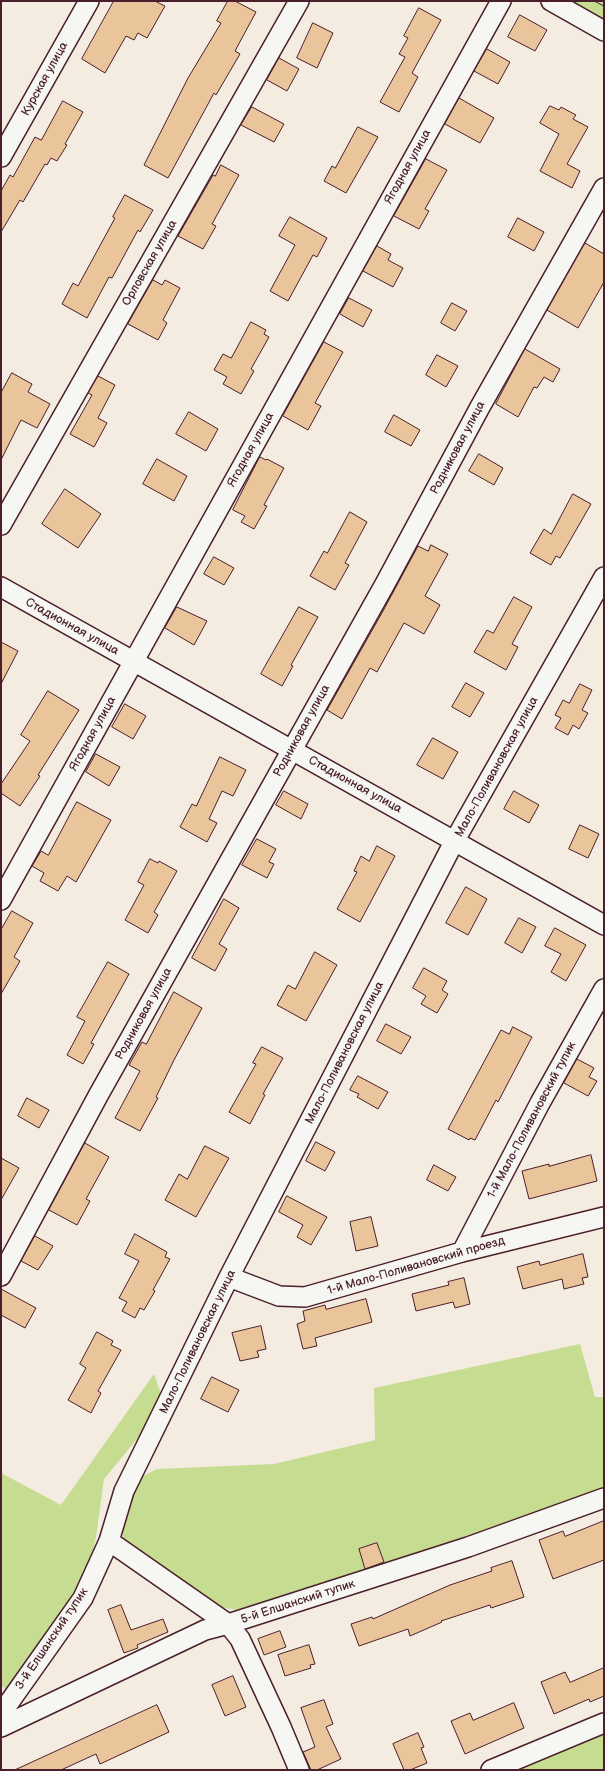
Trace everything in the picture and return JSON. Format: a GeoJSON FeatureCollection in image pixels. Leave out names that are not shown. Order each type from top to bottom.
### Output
{"type":"FeatureCollection","features":[{"type":"Feature","properties":{"kind":"street","name":"Курская улица"},"geometry":{"type":"LineString","coordinates":[[1,157],[89,1]]}},
{"type":"Feature","properties":{"kind":"street","name":"Орловская улица"},"geometry":{"type":"LineString","coordinates":[[1,525],[299,1]]}},
{"type":"Feature","properties":{"kind":"street","name":"Ягодная улица"},"geometry":{"type":"LineString","coordinates":[[1,900],[501,1]]}},
{"type":"Feature","properties":{"kind":"street"},"geometry":{"type":"LineString","coordinates":[[551,1],[604,31]]}},
{"type":"Feature","properties":{"kind":"street","name":"Родниковая улица"},"geometry":{"type":"LineString","coordinates":[[1,1276],[99,1094],[385,584],[480,407],[604,188]]}},
{"type":"Feature","properties":{"kind":"street","name":"Мало-Поливановская улица"},"geometry":{"type":"LineString","coordinates":[[109,1541],[124,1492],[229,1277],[455,840],[604,577]]}},
{"type":"Feature","properties":{"kind":"street","name":"Стадионная улица"},"geometry":{"type":"LineString","coordinates":[[1,587],[133,662],[455,840],[604,925]]}},
{"type":"Feature","properties":{"kind":"street","name":"1-й Мало-Поливановский тупик"},"geometry":{"type":"LineString","coordinates":[[462,1252],[540,1103],[604,989]]}},
{"type":"Feature","properties":{"kind":"street","name":"1-й Мало-Поливановский проезд"},"geometry":{"type":"LineString","coordinates":[[229,1277],[279,1296],[305,1298],[462,1252],[604,1217]]}},
{"type":"Feature","properties":{"kind":"street","name":"5-й Елшанский тупик"},"geometry":{"type":"LineString","coordinates":[[1,1727],[205,1630],[228,1624],[468,1547],[604,1498]]}},
{"type":"Feature","properties":{"kind":"street"},"geometry":{"type":"LineString","coordinates":[[109,1541],[228,1624],[240,1639],[281,1727],[299,1770]]}},
{"type":"Feature","properties":{"kind":"street","name":"3-й Елшанский тупик"},"geometry":{"type":"LineString","coordinates":[[1,1714],[83,1598],[109,1541]]}},
{"type":"Feature","properties":{"kind":"street"},"geometry":{"type":"LineString","coordinates":[[491,1770],[604,1724]]}},
{"type":"Feature","properties":{"kind":"green space"},"geometry":{"type":"Polygon","coordinates":[[[558,1],[604,1],[604,27],[558,1]]]}},
{"type":"Feature","properties":{"kind":"green space"},"geometry":{"type":"Polygon","coordinates":[[[580,1344],[595,1397],[604,1397],[604,1494],[365,1574],[361,1571],[237,1610],[220,1607],[124,1542],[119,1511],[121,1487],[157,1469],[274,1464],[375,1440],[374,1388],[580,1344]]]}},
{"type":"Feature","properties":{"kind":"green space"},"geometry":{"type":"Polygon","coordinates":[[[154,1374],[165,1405],[104,1479],[96,1537],[84,1590],[9,1691],[1,1686],[1,1473],[61,1505],[154,1374]]]}},
{"type":"Feature","properties":{"kind":"green space"},"geometry":{"type":"Polygon","coordinates":[[[604,1728],[604,1770],[505,1770],[604,1728]]]}},
{"type":"Feature","properties":{"kind":"building"},"geometry":{"type":"Polygon","coordinates":[[[114,1],[155,1],[165,6],[147,38],[138,33],[134,40],[126,36],[105,73],[82,59],[114,1]]]}},
{"type":"Feature","properties":{"kind":"building"},"geometry":{"type":"Polygon","coordinates":[[[228,1],[235,1],[256,12],[235,51],[240,54],[216,95],[214,93],[168,178],[144,165],[188,78],[221,23],[217,21],[228,1]]]}},
{"type":"Feature","properties":{"kind":"building"},"geometry":{"type":"Polygon","coordinates":[[[419,8],[441,20],[412,73],[418,77],[399,112],[380,102],[405,57],[399,54],[408,38],[404,36],[419,8]]]}},
{"type":"Feature","properties":{"kind":"building"},"geometry":{"type":"Polygon","coordinates":[[[520,15],[547,30],[535,51],[508,37],[520,15]]]}},
{"type":"Feature","properties":{"kind":"building"},"geometry":{"type":"Polygon","coordinates":[[[313,23],[333,33],[317,68],[297,58],[313,23]]]}},
{"type":"Feature","properties":{"kind":"building"},"geometry":{"type":"Polygon","coordinates":[[[487,49],[510,62],[498,84],[474,71],[487,49]]]}},
{"type":"Feature","properties":{"kind":"building"},"geometry":{"type":"Polygon","coordinates":[[[279,58],[299,69],[287,91],[267,80],[279,58]]]}},
{"type":"Feature","properties":{"kind":"building"},"geometry":{"type":"Polygon","coordinates":[[[459,98],[494,118],[480,143],[445,124],[459,98]]]}},
{"type":"Feature","properties":{"kind":"building"},"geometry":{"type":"Polygon","coordinates":[[[63,101],[83,112],[65,144],[67,145],[57,161],[51,158],[47,165],[45,164],[23,202],[20,200],[1,232],[1,191],[10,175],[13,177],[35,137],[41,140],[63,101]]]}},
{"type":"Feature","properties":{"kind":"building"},"geometry":{"type":"Polygon","coordinates":[[[550,106],[559,110],[561,107],[576,115],[573,119],[588,127],[567,164],[580,171],[572,188],[540,171],[559,134],[540,123],[550,106]]]}},
{"type":"Feature","properties":{"kind":"building"},"geometry":{"type":"Polygon","coordinates":[[[252,107],[284,124],[274,142],[241,125],[252,107]]]}},
{"type":"Feature","properties":{"kind":"building"},"geometry":{"type":"Polygon","coordinates":[[[358,127],[378,137],[346,193],[324,181],[332,166],[335,168],[358,127]]]}},
{"type":"Feature","properties":{"kind":"building"},"geometry":{"type":"Polygon","coordinates":[[[426,159],[447,170],[425,209],[429,211],[419,229],[394,216],[426,159]]]}},
{"type":"Feature","properties":{"kind":"building"},"geometry":{"type":"Polygon","coordinates":[[[221,165],[239,175],[212,224],[216,226],[203,249],[178,236],[213,175],[215,176],[221,165]]]}},
{"type":"Feature","properties":{"kind":"building"},"geometry":{"type":"Polygon","coordinates":[[[125,195],[153,210],[140,232],[138,230],[112,278],[109,277],[87,318],[62,304],[73,283],[78,286],[115,218],[113,217],[125,195]]]}},
{"type":"Feature","properties":{"kind":"building"},"geometry":{"type":"Polygon","coordinates":[[[290,217],[327,238],[317,257],[313,255],[288,301],[270,291],[295,245],[279,236],[290,217]]]}},
{"type":"Feature","properties":{"kind":"building"},"geometry":{"type":"Polygon","coordinates":[[[518,218],[544,232],[534,251],[508,237],[518,218]]]}},
{"type":"Feature","properties":{"kind":"building"},"geometry":{"type":"Polygon","coordinates":[[[585,243],[604,254],[604,282],[578,328],[547,310],[585,243]]]}},
{"type":"Feature","properties":{"kind":"building"},"geometry":{"type":"Polygon","coordinates":[[[377,246],[391,254],[388,260],[403,268],[393,287],[363,271],[377,246]]]}},
{"type":"Feature","properties":{"kind":"building"},"geometry":{"type":"Polygon","coordinates":[[[153,280],[162,285],[165,280],[180,288],[163,320],[167,323],[158,340],[128,324],[153,280]]]}},
{"type":"Feature","properties":{"kind":"building"},"geometry":{"type":"Polygon","coordinates":[[[349,298],[372,310],[363,327],[340,314],[349,298]]]}},
{"type":"Feature","properties":{"kind":"building"},"geometry":{"type":"Polygon","coordinates":[[[452,303],[467,311],[455,331],[441,323],[452,303]]]}},
{"type":"Feature","properties":{"kind":"building"},"geometry":{"type":"Polygon","coordinates":[[[251,322],[266,330],[264,334],[269,337],[251,369],[254,371],[241,394],[223,384],[227,377],[214,370],[223,354],[231,358],[251,322]]]}},
{"type":"Feature","properties":{"kind":"building"},"geometry":{"type":"Polygon","coordinates":[[[324,342],[343,352],[315,403],[321,406],[308,430],[283,416],[324,342]]]}},
{"type":"Feature","properties":{"kind":"building"},"geometry":{"type":"Polygon","coordinates":[[[525,349],[560,369],[553,382],[544,377],[537,388],[534,387],[518,417],[496,404],[525,349]]]}},
{"type":"Feature","properties":{"kind":"building"},"geometry":{"type":"Polygon","coordinates":[[[437,355],[458,366],[446,387],[426,375],[437,355]]]}},
{"type":"Feature","properties":{"kind":"building"},"geometry":{"type":"Polygon","coordinates":[[[12,373],[32,384],[28,392],[50,404],[37,428],[21,420],[1,460],[1,393],[12,373]]]}},
{"type":"Feature","properties":{"kind":"building"},"geometry":{"type":"Polygon","coordinates":[[[98,376],[115,385],[98,418],[107,423],[94,447],[70,434],[92,395],[88,393],[98,376]]]}},
{"type":"Feature","properties":{"kind":"building"},"geometry":{"type":"Polygon","coordinates":[[[189,412],[218,429],[206,451],[176,434],[189,412]]]}},
{"type":"Feature","properties":{"kind":"building"},"geometry":{"type":"Polygon","coordinates":[[[394,415],[420,430],[411,446],[385,432],[394,415]]]}},
{"type":"Feature","properties":{"kind":"building"},"geometry":{"type":"Polygon","coordinates":[[[479,454],[503,468],[494,485],[469,471],[479,454]]]}},
{"type":"Feature","properties":{"kind":"building"},"geometry":{"type":"Polygon","coordinates":[[[260,457],[284,468],[264,505],[267,506],[254,529],[241,522],[245,516],[233,510],[260,457]]]}},
{"type":"Feature","properties":{"kind":"building"},"geometry":{"type":"Polygon","coordinates":[[[157,459],[187,476],[174,501],[143,484],[157,459]]]}},
{"type":"Feature","properties":{"kind":"building"},"geometry":{"type":"Polygon","coordinates":[[[65,489],[101,514],[78,548],[42,524],[65,489]]]}},
{"type":"Feature","properties":{"kind":"building"},"geometry":{"type":"Polygon","coordinates":[[[573,494],[591,504],[560,558],[556,556],[551,565],[530,553],[544,529],[551,534],[573,494]]]}},
{"type":"Feature","properties":{"kind":"building"},"geometry":{"type":"Polygon","coordinates":[[[350,512],[367,522],[345,563],[349,565],[335,590],[310,576],[324,551],[327,553],[350,512]]]}},
{"type":"Feature","properties":{"kind":"building"},"geometry":{"type":"Polygon","coordinates":[[[431,545],[448,554],[425,596],[440,605],[424,634],[404,623],[377,672],[370,668],[342,719],[327,710],[418,546],[428,551],[431,545]]]}},
{"type":"Feature","properties":{"kind":"building"},"geometry":{"type":"Polygon","coordinates":[[[214,557],[234,568],[224,585],[204,574],[214,557]]]}},
{"type":"Feature","properties":{"kind":"building"},"geometry":{"type":"Polygon","coordinates":[[[514,597],[532,607],[512,644],[518,647],[506,670],[474,652],[487,630],[493,633],[514,597]]]}},
{"type":"Feature","properties":{"kind":"building"},"geometry":{"type":"Polygon","coordinates":[[[177,607],[207,621],[194,645],[165,628],[177,607]]]}},
{"type":"Feature","properties":{"kind":"building"},"geometry":{"type":"Polygon","coordinates":[[[299,607],[318,617],[291,665],[293,666],[282,686],[261,674],[299,607]]]}},
{"type":"Feature","properties":{"kind":"building"},"geometry":{"type":"Polygon","coordinates":[[[1,642],[18,651],[1,684],[1,642]]]}},
{"type":"Feature","properties":{"kind":"building"},"geometry":{"type":"Polygon","coordinates":[[[466,683],[484,693],[470,717],[452,707],[466,683]]]}},
{"type":"Feature","properties":{"kind":"building"},"geometry":{"type":"Polygon","coordinates":[[[580,684],[592,690],[582,710],[588,713],[579,729],[573,725],[568,735],[555,728],[561,718],[555,715],[563,700],[569,703],[580,684]]]}},
{"type":"Feature","properties":{"kind":"building"},"geometry":{"type":"Polygon","coordinates":[[[48,691],[79,710],[38,775],[40,776],[20,806],[1,793],[1,784],[30,741],[21,735],[48,691]]]}},
{"type":"Feature","properties":{"kind":"building"},"geometry":{"type":"Polygon","coordinates":[[[125,704],[146,716],[133,739],[112,727],[125,704]]]}},
{"type":"Feature","properties":{"kind":"building"},"geometry":{"type":"Polygon","coordinates":[[[433,738],[458,752],[443,779],[417,765],[433,738]]]}},
{"type":"Feature","properties":{"kind":"building"},"geometry":{"type":"Polygon","coordinates":[[[96,754],[120,767],[109,786],[86,772],[96,754]]]}},
{"type":"Feature","properties":{"kind":"building"},"geometry":{"type":"Polygon","coordinates":[[[220,757],[246,770],[233,796],[222,791],[209,819],[217,823],[207,842],[180,827],[192,804],[196,806],[220,757]]]}},
{"type":"Feature","properties":{"kind":"building"},"geometry":{"type":"Polygon","coordinates":[[[284,791],[308,804],[301,819],[276,805],[284,791]]]}},
{"type":"Feature","properties":{"kind":"building"},"geometry":{"type":"Polygon","coordinates":[[[514,791],[539,805],[529,823],[504,809],[514,791]]]}},
{"type":"Feature","properties":{"kind":"building"},"geometry":{"type":"Polygon","coordinates":[[[77,802],[111,820],[76,882],[67,876],[58,891],[40,881],[44,873],[32,866],[41,851],[48,855],[77,802]]]}},
{"type":"Feature","properties":{"kind":"building"},"geometry":{"type":"Polygon","coordinates":[[[580,825],[599,834],[588,858],[569,849],[580,825]]]}},
{"type":"Feature","properties":{"kind":"building"},"geometry":{"type":"Polygon","coordinates":[[[257,839],[276,849],[269,862],[274,864],[267,878],[242,865],[257,839]]]}},
{"type":"Feature","properties":{"kind":"building"},"geometry":{"type":"Polygon","coordinates":[[[377,846],[395,856],[360,922],[337,909],[357,872],[354,871],[361,856],[369,861],[377,846]]]}},
{"type":"Feature","properties":{"kind":"building"},"geometry":{"type":"Polygon","coordinates":[[[150,859],[158,863],[159,861],[177,871],[154,912],[158,915],[148,933],[125,920],[144,885],[138,882],[150,859]]]}},
{"type":"Feature","properties":{"kind":"building"},"geometry":{"type":"Polygon","coordinates":[[[466,887],[487,899],[468,935],[446,923],[466,887]]]}},
{"type":"Feature","properties":{"kind":"building"},"geometry":{"type":"Polygon","coordinates":[[[224,899],[239,908],[219,944],[227,949],[215,971],[192,958],[224,899]]]}},
{"type":"Feature","properties":{"kind":"building"},"geometry":{"type":"Polygon","coordinates":[[[12,911],[33,923],[14,957],[20,961],[1,994],[1,930],[12,911]]]}},
{"type":"Feature","properties":{"kind":"building"},"geometry":{"type":"Polygon","coordinates":[[[519,918],[536,927],[522,953],[505,943],[519,918]]]}},
{"type":"Feature","properties":{"kind":"building"},"geometry":{"type":"Polygon","coordinates":[[[555,928],[586,945],[566,981],[551,972],[561,954],[545,946],[555,928]]]}},
{"type":"Feature","properties":{"kind":"building"},"geometry":{"type":"Polygon","coordinates":[[[315,952],[337,965],[306,1021],[277,1005],[288,985],[295,989],[315,952]]]}},
{"type":"Feature","properties":{"kind":"building"},"geometry":{"type":"Polygon","coordinates":[[[108,962],[129,974],[91,1043],[94,1044],[83,1064],[67,1055],[85,1021],[77,1017],[108,962]]]}},
{"type":"Feature","properties":{"kind":"building"},"geometry":{"type":"Polygon","coordinates":[[[424,968],[447,981],[442,990],[448,994],[437,1013],[421,1004],[426,996],[413,988],[424,968]]]}},
{"type":"Feature","properties":{"kind":"building"},"geometry":{"type":"Polygon","coordinates":[[[174,992],[202,1008],[174,1060],[156,1097],[158,1098],[140,1131],[115,1118],[140,1071],[129,1065],[142,1042],[146,1044],[174,992]]]}},
{"type":"Feature","properties":{"kind":"building"},"geometry":{"type":"Polygon","coordinates":[[[386,1024],[411,1037],[401,1054],[377,1041],[386,1024]]]}},
{"type":"Feature","properties":{"kind":"building"},"geometry":{"type":"Polygon","coordinates":[[[513,1027],[532,1037],[498,1102],[496,1100],[475,1140],[470,1138],[469,1140],[448,1129],[501,1030],[509,1034],[513,1027]]]}},
{"type":"Feature","properties":{"kind":"building"},"geometry":{"type":"Polygon","coordinates":[[[262,1047],[283,1058],[263,1094],[265,1095],[250,1124],[229,1112],[256,1064],[253,1063],[262,1047]]]}},
{"type":"Feature","properties":{"kind":"building"},"geometry":{"type":"Polygon","coordinates":[[[577,1059],[594,1068],[589,1077],[597,1081],[588,1096],[564,1083],[577,1059]]]}},
{"type":"Feature","properties":{"kind":"building"},"geometry":{"type":"Polygon","coordinates":[[[358,1076],[388,1092],[378,1109],[357,1097],[359,1094],[350,1090],[358,1076]]]}},
{"type":"Feature","properties":{"kind":"building"},"geometry":{"type":"Polygon","coordinates":[[[27,1098],[49,1110],[39,1128],[18,1116],[27,1098]]]}},
{"type":"Feature","properties":{"kind":"building"},"geometry":{"type":"Polygon","coordinates":[[[316,1142],[335,1152],[325,1171],[306,1161],[316,1142]]]}},
{"type":"Feature","properties":{"kind":"building"},"geometry":{"type":"Polygon","coordinates":[[[85,1143],[109,1157],[86,1199],[90,1201],[77,1225],[49,1210],[85,1143]]]}},
{"type":"Feature","properties":{"kind":"building"},"geometry":{"type":"Polygon","coordinates":[[[205,1146],[229,1158],[196,1217],[165,1200],[179,1174],[187,1179],[205,1146]]]}},
{"type":"Feature","properties":{"kind":"building"},"geometry":{"type":"Polygon","coordinates":[[[591,1155],[597,1181],[529,1199],[522,1171],[549,1164],[549,1166],[591,1155]]]}},
{"type":"Feature","properties":{"kind":"building"},"geometry":{"type":"Polygon","coordinates":[[[1,1158],[19,1168],[1,1200],[1,1158]]]}},
{"type":"Feature","properties":{"kind":"building"},"geometry":{"type":"Polygon","coordinates":[[[434,1165],[456,1177],[448,1191],[427,1180],[434,1165]]]}},
{"type":"Feature","properties":{"kind":"building"},"geometry":{"type":"Polygon","coordinates":[[[287,1196],[327,1217],[311,1245],[297,1237],[303,1225],[279,1212],[287,1196]]]}},
{"type":"Feature","properties":{"kind":"building"},"geometry":{"type":"Polygon","coordinates":[[[371,1217],[378,1246],[356,1251],[350,1222],[371,1217]]]}},
{"type":"Feature","properties":{"kind":"building"},"geometry":{"type":"Polygon","coordinates":[[[135,1234],[167,1252],[165,1257],[170,1259],[144,1310],[140,1308],[135,1318],[122,1311],[127,1302],[119,1298],[139,1261],[125,1254],[135,1234]]]}},
{"type":"Feature","properties":{"kind":"building"},"geometry":{"type":"Polygon","coordinates":[[[35,1236],[53,1246],[38,1270],[21,1261],[35,1236]]]}},
{"type":"Feature","properties":{"kind":"building"},"geometry":{"type":"Polygon","coordinates":[[[583,1254],[588,1277],[582,1278],[584,1284],[564,1289],[562,1279],[523,1289],[517,1267],[539,1261],[540,1265],[583,1254]]]}},
{"type":"Feature","properties":{"kind":"building"},"geometry":{"type":"Polygon","coordinates":[[[464,1278],[470,1304],[455,1308],[453,1302],[416,1311],[412,1294],[449,1285],[448,1282],[464,1278]]]}},
{"type":"Feature","properties":{"kind":"building"},"geometry":{"type":"Polygon","coordinates":[[[1,1289],[36,1308],[25,1328],[1,1315],[1,1289]]]}},
{"type":"Feature","properties":{"kind":"building"},"geometry":{"type":"Polygon","coordinates":[[[366,1299],[372,1322],[315,1338],[317,1346],[303,1349],[297,1324],[305,1321],[303,1311],[325,1305],[326,1309],[366,1299]]]}},
{"type":"Feature","properties":{"kind":"building"},"geometry":{"type":"Polygon","coordinates":[[[261,1326],[266,1349],[257,1351],[259,1357],[240,1361],[232,1333],[261,1326]]]}},
{"type":"Feature","properties":{"kind":"building"},"geometry":{"type":"Polygon","coordinates":[[[97,1332],[113,1341],[111,1345],[121,1350],[98,1391],[101,1393],[91,1413],[68,1400],[86,1368],[80,1364],[97,1332]]]}},
{"type":"Feature","properties":{"kind":"building"},"geometry":{"type":"Polygon","coordinates":[[[212,1377],[239,1390],[228,1412],[201,1399],[212,1377]]]}},
{"type":"Feature","properties":{"kind":"building"},"geometry":{"type":"Polygon","coordinates":[[[604,1521],[604,1560],[553,1579],[539,1540],[563,1531],[565,1536],[604,1521]]]}},
{"type":"Feature","properties":{"kind":"building"},"geometry":{"type":"Polygon","coordinates":[[[377,1543],[384,1562],[365,1569],[359,1549],[377,1543]]]}},
{"type":"Feature","properties":{"kind":"building"},"geometry":{"type":"Polygon","coordinates":[[[512,1561],[524,1597],[491,1608],[490,1605],[441,1621],[442,1622],[410,1636],[408,1629],[359,1646],[351,1624],[372,1617],[373,1619],[450,1585],[492,1571],[491,1568],[512,1561]]]}},
{"type":"Feature","properties":{"kind":"building"},"geometry":{"type":"Polygon","coordinates":[[[121,1605],[131,1630],[163,1619],[168,1632],[137,1645],[138,1648],[124,1653],[108,1610],[121,1605]]]}},
{"type":"Feature","properties":{"kind":"building"},"geometry":{"type":"Polygon","coordinates":[[[280,1631],[286,1647],[264,1655],[258,1639],[280,1631]]]}},
{"type":"Feature","properties":{"kind":"building"},"geometry":{"type":"Polygon","coordinates":[[[309,1645],[315,1664],[310,1665],[311,1668],[285,1676],[278,1655],[309,1645]]]}},
{"type":"Feature","properties":{"kind":"building"},"geometry":{"type":"Polygon","coordinates":[[[604,1668],[604,1696],[590,1702],[589,1699],[554,1714],[541,1682],[565,1672],[570,1682],[604,1668]]]}},
{"type":"Feature","properties":{"kind":"building"},"geometry":{"type":"Polygon","coordinates":[[[233,1676],[246,1707],[225,1716],[212,1685],[233,1676]]]}},
{"type":"Feature","properties":{"kind":"building"},"geometry":{"type":"Polygon","coordinates":[[[324,1700],[333,1724],[326,1727],[341,1759],[317,1770],[311,1770],[303,1752],[315,1747],[301,1708],[324,1700]]]}},
{"type":"Feature","properties":{"kind":"building"},"geometry":{"type":"Polygon","coordinates":[[[514,1703],[524,1728],[465,1754],[451,1721],[470,1713],[473,1720],[514,1703]]]}},
{"type":"Feature","properties":{"kind":"building"},"geometry":{"type":"Polygon","coordinates":[[[157,1705],[169,1732],[100,1764],[96,1754],[61,1770],[15,1770],[157,1705]]]}},
{"type":"Feature","properties":{"kind":"building"},"geometry":{"type":"Polygon","coordinates":[[[418,1733],[424,1747],[421,1748],[427,1763],[410,1770],[404,1770],[393,1744],[418,1733]]]}},
{"type":"Feature","properties":{"kind":"tram line"},"geometry":{"type":"LineString","coordinates":[[594,1],[604,6]]}}]}
